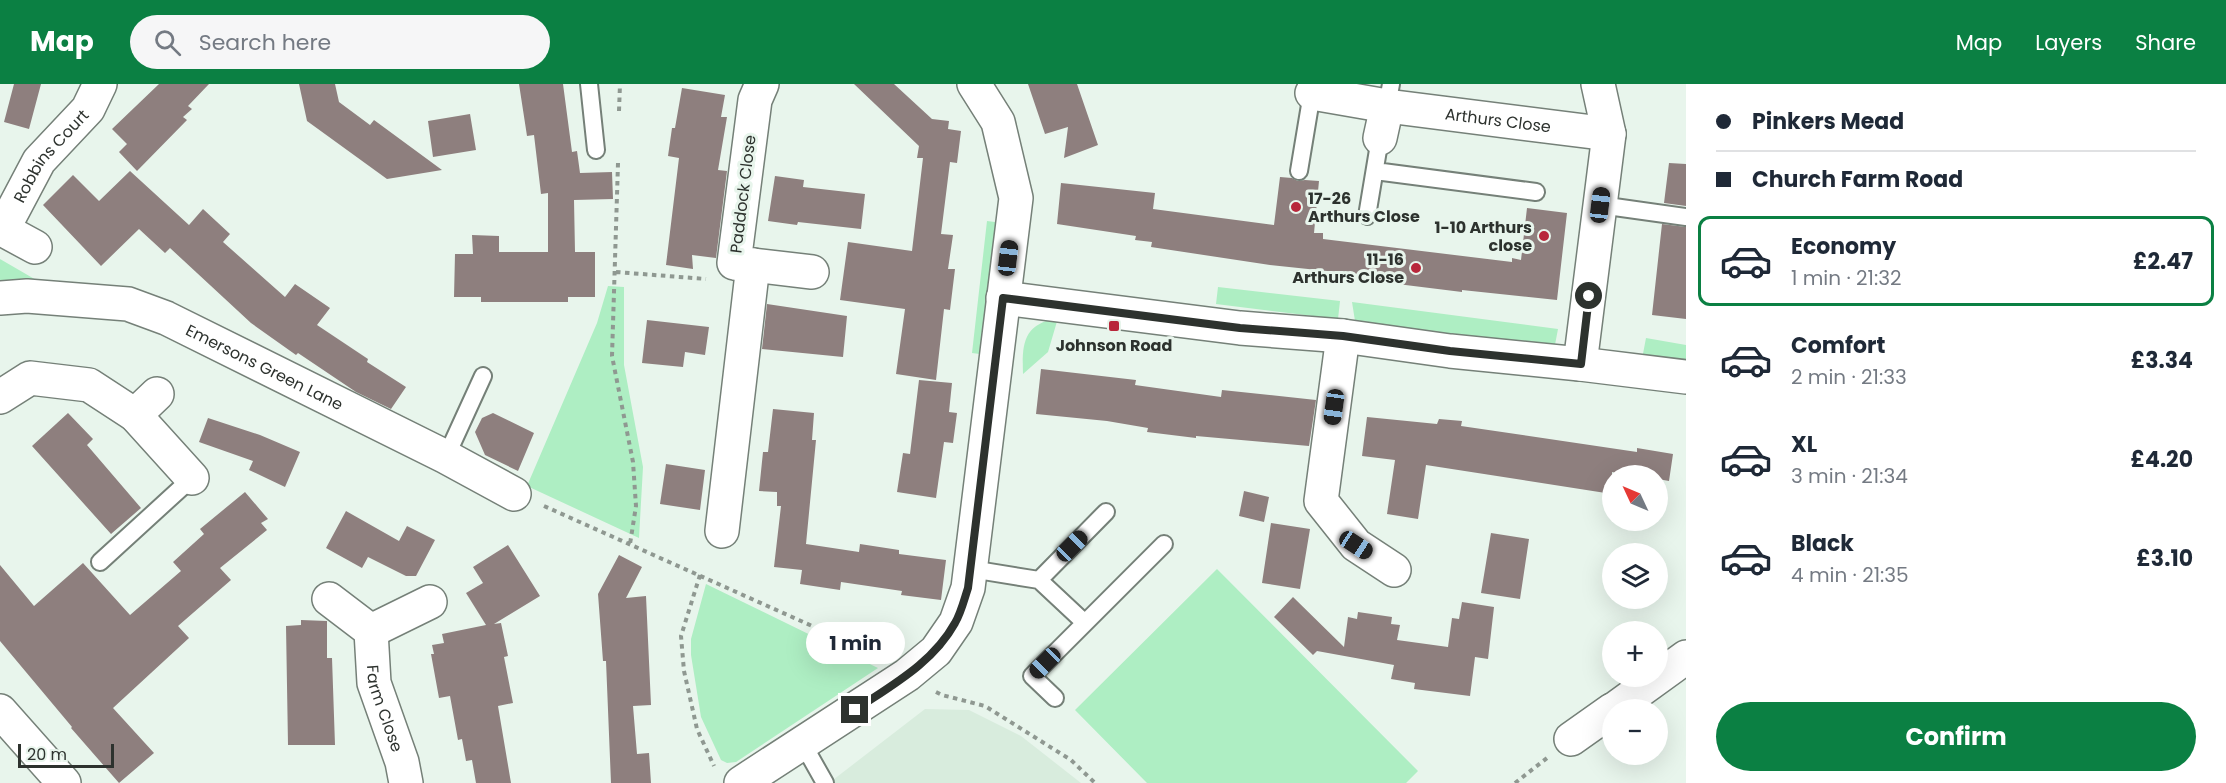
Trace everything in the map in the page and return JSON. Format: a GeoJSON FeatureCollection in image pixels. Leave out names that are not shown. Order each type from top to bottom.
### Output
{"type":"FeatureCollection","features":[{"type":"Feature","properties":{"kind":"street","name":"Robbins Court"},"geometry":{"type":"LineString","coordinates":[[35,247],[1,228],[39,162],[88,109],[100,84]]}},
{"type":"Feature","properties":{"kind":"street","name":"Paddock Close"},"geometry":{"type":"LineString","coordinates":[[762,84],[755,100],[734,263],[752,274],[812,272]]}},
{"type":"Feature","properties":{"kind":"street"},"geometry":{"type":"LineString","coordinates":[[729,778],[803,744],[907,675],[936,651],[956,622],[968,588],[971,569],[1016,198],[998,122],[974,84]]}},
{"type":"Feature","properties":{"kind":"street"},"geometry":{"type":"LineString","coordinates":[[1581,364],[1609,134],[1598,84]]}},
{"type":"Feature","properties":{"kind":"street","name":"Arthurs Close"},"geometry":{"type":"LineString","coordinates":[[1312,93],[1389,95],[1609,134]]}},
{"type":"Feature","properties":{"kind":"street"},"geometry":{"type":"LineString","coordinates":[[1380,138],[1389,95]]}},
{"type":"Feature","properties":{"kind":"street"},"geometry":{"type":"LineString","coordinates":[[722,531],[752,274]]}},
{"type":"Feature","properties":{"kind":"street","name":"Emersons Green Lane"},"geometry":{"type":"LineString","coordinates":[[0,297],[27,296],[128,304],[166,318],[446,457],[514,494]]}},
{"type":"Feature","properties":{"kind":"street"},"geometry":{"type":"LineString","coordinates":[[1003,298],[1240,328],[1343,336],[1450,351],[1686,377]]}},
{"type":"Feature","properties":{"kind":"street"},"geometry":{"type":"LineString","coordinates":[[1343,336],[1321,501],[1356,545],[1394,570]]}},
{"type":"Feature","properties":{"kind":"street"},"geometry":{"type":"LineString","coordinates":[[0,397],[30,378],[89,385],[146,405],[192,478]]}},
{"type":"Feature","properties":{"kind":"street"},"geometry":{"type":"LineString","coordinates":[[329,599],[371,631],[430,602]]}},
{"type":"Feature","properties":{"kind":"street","name":"Farm Close"},"geometry":{"type":"LineString","coordinates":[[371,631],[375,683],[402,762],[406,783]]}},
{"type":"Feature","properties":{"kind":"street"},"geometry":{"type":"LineString","coordinates":[[1628,699],[1686,657]]}},
{"type":"Feature","properties":{"kind":"street"},"geometry":{"type":"LineString","coordinates":[[0,711],[63,783]]}},
{"type":"Feature","properties":{"kind":"street"},"geometry":{"type":"LineString","coordinates":[[1571,739],[1602,718]]}},
{"type":"Feature","properties":{"kind":"lane"},"geometry":{"type":"LineString","coordinates":[[589,84],[596,150]]}},
{"type":"Feature","properties":{"kind":"lane"},"geometry":{"type":"LineString","coordinates":[[1299,171],[1312,93]]}},
{"type":"Feature","properties":{"kind":"lane"},"geometry":{"type":"LineString","coordinates":[[1366,216],[1380,138]]}},
{"type":"Feature","properties":{"kind":"lane"},"geometry":{"type":"LineString","coordinates":[[1375,171],[1536,192]]}},
{"type":"Feature","properties":{"kind":"lane"},"geometry":{"type":"LineString","coordinates":[[1600,205],[1686,217]]}},
{"type":"Feature","properties":{"kind":"lane"},"geometry":{"type":"LineString","coordinates":[[446,457],[483,376]]}},
{"type":"Feature","properties":{"kind":"lane"},"geometry":{"type":"LineString","coordinates":[[100,562],[192,478]]}},
{"type":"Feature","properties":{"kind":"lane"},"geometry":{"type":"LineString","coordinates":[[1039,580],[1106,512]]}},
{"type":"Feature","properties":{"kind":"lane"},"geometry":{"type":"LineString","coordinates":[[1054,698],[1032,676],[1164,544]]}},
{"type":"Feature","properties":{"kind":"lane"},"geometry":{"type":"LineString","coordinates":[[971,569],[1039,580],[1085,623]]}},
{"type":"Feature","properties":{"kind":"lane"},"geometry":{"type":"LineString","coordinates":[[803,744],[825,783]]}},
{"type":"Feature","properties":{"kind":"path"},"geometry":{"type":"LineString","coordinates":[[619,119],[620,84]]}},
{"type":"Feature","properties":{"kind":"path"},"geometry":{"type":"LineString","coordinates":[[618,154],[612,356],[633,462],[636,506],[630,544]]}},
{"type":"Feature","properties":{"kind":"path"},"geometry":{"type":"LineString","coordinates":[[616,272],[752,274]]}},
{"type":"Feature","properties":{"kind":"path"},"geometry":{"type":"LineString","coordinates":[[514,494],[700,574],[882,657],[907,675],[942,695],[985,706],[1071,760],[1095,783]]}},
{"type":"Feature","properties":{"kind":"path"},"geometry":{"type":"LineString","coordinates":[[700,574],[681,636],[684,671],[697,729],[729,778]]}},
{"type":"Feature","properties":{"kind":"path"},"geometry":{"type":"LineString","coordinates":[[1515,783],[1571,739]]}},
{"type":"Feature","properties":{"kind":"shaded area"},"geometry":{"type":"Polygon","coordinates":[[[925,709],[969,710],[1021,736],[1081,783],[829,783],[925,709]]]}},
{"type":"Feature","properties":{"kind":"green space"},"geometry":{"type":"Polygon","coordinates":[[[987,221],[1003,223],[987,355],[972,353],[987,221]]]}},
{"type":"Feature","properties":{"kind":"green space"},"geometry":{"type":"Polygon","coordinates":[[[0,259],[50,288],[0,292],[0,259]]]}},
{"type":"Feature","properties":{"kind":"green space"},"geometry":{"type":"Polygon","coordinates":[[[608,286],[624,287],[624,365],[643,467],[639,538],[527,486],[597,323],[608,286]]]}},
{"type":"Feature","properties":{"kind":"green space"},"geometry":{"type":"Polygon","coordinates":[[[1218,287],[1340,301],[1338,319],[1216,304],[1218,287]]]}},
{"type":"Feature","properties":{"kind":"green space"},"geometry":{"type":"Polygon","coordinates":[[[1352,302],[1558,329],[1554,350],[1355,321],[1352,302]]]}},
{"type":"Feature","properties":{"kind":"green space"},"geometry":{"type":"Polygon","coordinates":[[[1058,318],[1048,352],[1023,374],[1024,345],[1031,330],[1046,321],[1058,318]]]}},
{"type":"Feature","properties":{"kind":"green space"},"geometry":{"type":"Polygon","coordinates":[[[1646,338],[1686,345],[1686,365],[1642,359],[1646,338]]]}},
{"type":"Feature","properties":{"kind":"green space"},"geometry":{"type":"Polygon","coordinates":[[[1217,569],[1418,771],[1406,783],[1147,783],[1075,710],[1217,569]]]}},
{"type":"Feature","properties":{"kind":"green space"},"geometry":{"type":"Polygon","coordinates":[[[706,584],[878,668],[736,762],[727,763],[721,760],[701,717],[691,655],[691,639],[706,584]]]}},
{"type":"Feature","properties":{"kind":"building"},"geometry":{"type":"Polygon","coordinates":[[[14,84],[41,84],[29,129],[4,122],[14,84]]]}},
{"type":"Feature","properties":{"kind":"building"},"geometry":{"type":"Polygon","coordinates":[[[159,84],[209,84],[188,106],[192,109],[183,117],[187,120],[137,171],[119,152],[127,144],[112,129],[159,84]]]}},
{"type":"Feature","properties":{"kind":"building"},"geometry":{"type":"Polygon","coordinates":[[[299,84],[335,84],[339,102],[370,125],[374,120],[442,170],[387,179],[307,121],[299,84]]]}},
{"type":"Feature","properties":{"kind":"building"},"geometry":{"type":"Polygon","coordinates":[[[519,84],[563,84],[572,152],[577,151],[580,173],[612,172],[613,199],[574,200],[575,252],[595,252],[595,297],[568,297],[568,302],[481,302],[481,297],[454,297],[455,254],[473,254],[472,235],[499,236],[499,252],[548,252],[548,193],[541,194],[534,135],[527,136],[519,84]]]}},
{"type":"Feature","properties":{"kind":"building"},"geometry":{"type":"Polygon","coordinates":[[[854,84],[894,84],[932,119],[949,121],[948,129],[961,131],[957,163],[950,162],[941,234],[953,235],[948,269],[955,269],[950,310],[944,309],[936,380],[896,374],[905,309],[840,300],[848,242],[912,251],[923,158],[917,158],[919,146],[854,84]]]}},
{"type":"Feature","properties":{"kind":"building"},"geometry":{"type":"Polygon","coordinates":[[[1028,84],[1077,84],[1098,145],[1064,158],[1068,127],[1045,134],[1028,84]]]}},
{"type":"Feature","properties":{"kind":"building"},"geometry":{"type":"Polygon","coordinates":[[[682,88],[725,95],[721,117],[727,117],[718,170],[727,171],[716,258],[692,255],[693,269],[666,265],[679,158],[668,156],[682,88]]]}},
{"type":"Feature","properties":{"kind":"building"},"geometry":{"type":"Polygon","coordinates":[[[470,114],[476,150],[433,157],[428,121],[470,114]]]}},
{"type":"Feature","properties":{"kind":"building"},"geometry":{"type":"Polygon","coordinates":[[[1669,163],[1686,164],[1686,206],[1664,203],[1669,163]]]}},
{"type":"Feature","properties":{"kind":"building"},"geometry":{"type":"Polygon","coordinates":[[[130,171],[189,225],[203,209],[230,234],[223,242],[285,297],[295,284],[330,308],[317,325],[406,387],[391,409],[356,392],[298,353],[296,355],[251,323],[170,248],[165,253],[139,229],[101,266],[43,205],[73,175],[99,201],[130,171]]]}},
{"type":"Feature","properties":{"kind":"building"},"geometry":{"type":"Polygon","coordinates":[[[775,176],[804,180],[803,187],[865,194],[861,229],[768,221],[775,176]]]}},
{"type":"Feature","properties":{"kind":"building"},"geometry":{"type":"Polygon","coordinates":[[[1280,177],[1298,181],[1319,181],[1314,233],[1323,233],[1323,239],[1512,262],[1512,258],[1521,260],[1527,208],[1567,213],[1557,300],[1462,290],[1462,292],[1365,280],[1365,275],[1270,265],[1151,247],[1152,242],[1135,240],[1136,236],[1057,224],[1061,183],[1155,193],[1153,209],[1274,225],[1280,177]]]}},
{"type":"Feature","properties":{"kind":"building"},"geometry":{"type":"Polygon","coordinates":[[[1662,224],[1686,227],[1686,319],[1652,315],[1662,224]]]}},
{"type":"Feature","properties":{"kind":"building"},"geometry":{"type":"Polygon","coordinates":[[[767,304],[847,316],[843,357],[762,349],[767,304]]]}},
{"type":"Feature","properties":{"kind":"building"},"geometry":{"type":"Polygon","coordinates":[[[647,320],[709,327],[705,355],[685,352],[683,367],[642,363],[647,320]]]}},
{"type":"Feature","properties":{"kind":"building"},"geometry":{"type":"Polygon","coordinates":[[[1041,369],[1136,380],[1135,385],[1221,397],[1222,390],[1316,400],[1309,446],[1196,436],[1196,438],[1147,432],[1148,428],[1107,421],[1036,414],[1041,369]]]}},
{"type":"Feature","properties":{"kind":"building"},"geometry":{"type":"Polygon","coordinates":[[[919,380],[952,383],[949,412],[957,413],[953,443],[944,442],[936,498],[897,492],[903,453],[910,454],[919,380]]]}},
{"type":"Feature","properties":{"kind":"building"},"geometry":{"type":"Polygon","coordinates":[[[773,409],[814,413],[812,440],[816,440],[806,544],[859,552],[860,544],[899,550],[899,554],[946,560],[941,600],[901,595],[902,591],[841,582],[840,590],[800,584],[802,570],[774,567],[781,506],[777,506],[777,492],[759,491],[763,452],[768,452],[773,409]]]}},
{"type":"Feature","properties":{"kind":"building"},"geometry":{"type":"Polygon","coordinates":[[[68,413],[93,439],[87,445],[141,508],[111,534],[32,446],[68,413]]]}},
{"type":"Feature","properties":{"kind":"building"},"geometry":{"type":"Polygon","coordinates":[[[493,413],[534,433],[518,471],[485,455],[475,432],[482,418],[493,413]]]}},
{"type":"Feature","properties":{"kind":"building"},"geometry":{"type":"Polygon","coordinates":[[[1367,417],[1437,424],[1439,419],[1462,421],[1461,426],[1637,452],[1637,448],[1673,454],[1669,481],[1668,465],[1602,465],[1602,492],[1426,465],[1418,519],[1387,514],[1395,460],[1362,456],[1367,417]]]}},
{"type":"Feature","properties":{"kind":"building"},"geometry":{"type":"Polygon","coordinates":[[[208,418],[260,435],[300,452],[285,487],[249,470],[253,461],[199,442],[208,418]]]}},
{"type":"Feature","properties":{"kind":"building"},"geometry":{"type":"Polygon","coordinates":[[[666,464],[705,470],[700,510],[660,504],[666,464]]]}},
{"type":"Feature","properties":{"kind":"building"},"geometry":{"type":"Polygon","coordinates":[[[1244,491],[1269,497],[1264,522],[1239,516],[1244,491]]]}},
{"type":"Feature","properties":{"kind":"building"},"geometry":{"type":"Polygon","coordinates":[[[245,492],[268,519],[261,523],[267,530],[220,568],[231,580],[178,626],[189,638],[113,708],[154,753],[119,783],[0,641],[0,565],[34,606],[83,563],[130,615],[181,571],[173,562],[204,534],[200,529],[245,492]]]}},
{"type":"Feature","properties":{"kind":"building"},"geometry":{"type":"Polygon","coordinates":[[[346,511],[399,541],[407,526],[435,540],[416,576],[406,576],[368,557],[362,568],[326,548],[346,511]]]}},
{"type":"Feature","properties":{"kind":"building"},"geometry":{"type":"Polygon","coordinates":[[[1271,523],[1310,529],[1300,589],[1262,583],[1271,523]]]}},
{"type":"Feature","properties":{"kind":"building"},"geometry":{"type":"Polygon","coordinates":[[[1491,533],[1529,539],[1520,599],[1481,593],[1491,533]]]}},
{"type":"Feature","properties":{"kind":"building"},"geometry":{"type":"Polygon","coordinates":[[[508,545],[540,596],[494,624],[501,623],[508,656],[504,657],[513,703],[498,706],[511,783],[476,783],[472,760],[466,761],[462,739],[458,740],[450,696],[439,698],[431,654],[434,654],[432,645],[444,643],[442,634],[486,625],[466,593],[483,583],[473,567],[508,545]]]}},
{"type":"Feature","properties":{"kind":"building"},"geometry":{"type":"Polygon","coordinates":[[[619,555],[642,567],[626,598],[646,596],[651,705],[633,706],[637,754],[649,753],[651,783],[611,783],[606,661],[603,661],[598,594],[619,555]]]}},
{"type":"Feature","properties":{"kind":"building"},"geometry":{"type":"Polygon","coordinates":[[[1293,597],[1344,647],[1348,617],[1357,619],[1358,612],[1392,617],[1391,624],[1400,625],[1397,640],[1448,647],[1452,618],[1459,619],[1462,602],[1494,607],[1488,659],[1475,657],[1470,696],[1414,689],[1415,683],[1391,679],[1394,665],[1317,651],[1313,655],[1274,617],[1293,597]]]}},
{"type":"Feature","properties":{"kind":"building"},"geometry":{"type":"Polygon","coordinates":[[[301,620],[327,621],[327,658],[332,658],[335,745],[288,745],[286,626],[301,625],[301,620]]]}},
{"type":"Feature","properties":{"kind":"place","name":"17-26 Arthurs Close"},"geometry":{"type":"Point","coordinates":[1296,207]}},
{"type":"Feature","properties":{"kind":"place","name":"1-10 Arthurs close"},"geometry":{"type":"Point","coordinates":[1544,236]}},
{"type":"Feature","properties":{"kind":"place","name":"11-16 Arthurs Close"},"geometry":{"type":"Point","coordinates":[1416,268]}},
{"type":"Feature","properties":{"kind":"place","name":"Johnson Road"},"geometry":{"type":"Point","coordinates":[1114,326]}},
{"type":"Feature","properties":{"kind":"route"},"geometry":{"type":"LineString","coordinates":[[855,710],[907,675],[936,651],[956,622],[968,588],[1003,298],[1240,328],[1343,336],[1450,351],[1581,364],[1589,296]]}}]}
